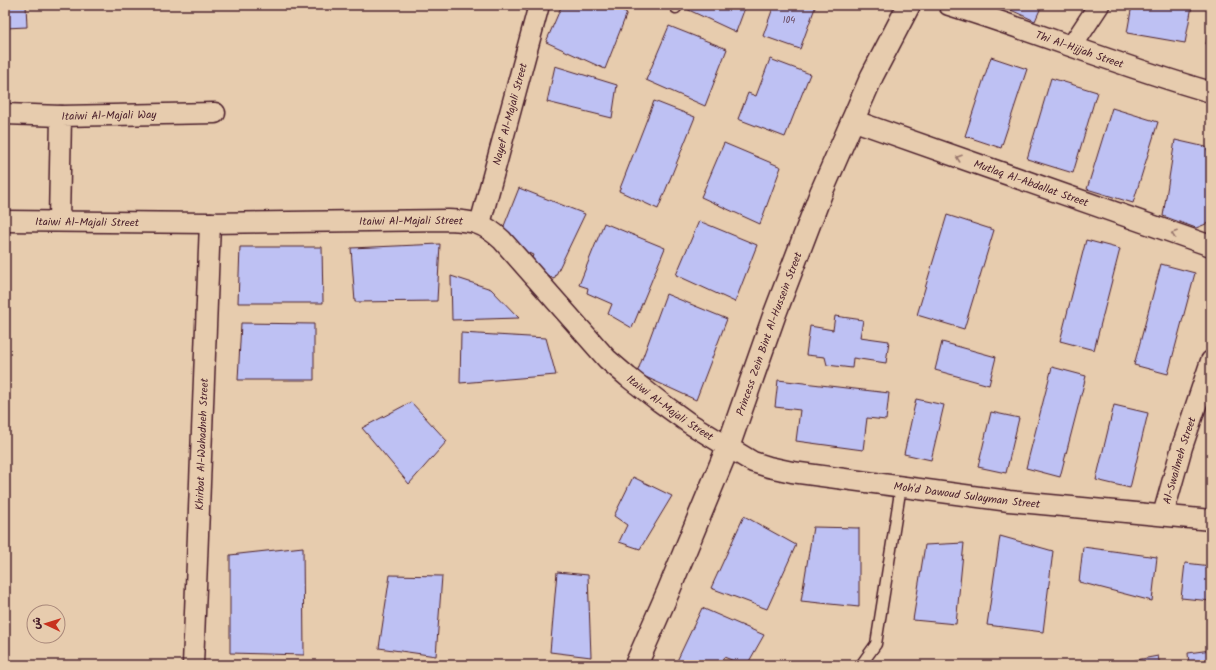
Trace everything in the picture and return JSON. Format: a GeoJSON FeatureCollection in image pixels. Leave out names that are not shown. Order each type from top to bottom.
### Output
{"type":"FeatureCollection","features":[{"type":"Feature","properties":{"kind":"street","name":"Nayef Al-Majali Street"},"geometry":{"type":"LineString","coordinates":[[480,224],[539,5]]}},
{"type":"Feature","properties":{"kind":"street","name":"Princess Zein Bint Al-Hussein Street"},"geometry":{"type":"LineString","coordinates":[[636,665],[728,448],[774,316],[816,207],[872,76],[909,5]]}},
{"type":"Feature","properties":{"kind":"street","name":"Thi Al-Hijjah Street"},"geometry":{"type":"LineString","coordinates":[[949,5],[997,20],[1143,71],[1211,92]]}},
{"type":"Feature","properties":{"kind":"street"},"geometry":{"type":"LineString","coordinates":[[1072,46],[1099,5]]}},
{"type":"Feature","properties":{"kind":"street","name":"Itaiwi Al-Majali Way"},"geometry":{"type":"LineString","coordinates":[[59,221],[61,116],[215,113]]}},
{"type":"Feature","properties":{"kind":"street"},"geometry":{"type":"LineString","coordinates":[[5,114],[61,116]]}},
{"type":"Feature","properties":{"kind":"street","name":"Mutlaq Al-Abdallat Street"},"geometry":{"type":"LineString","coordinates":[[852,120],[1211,246]]}},
{"type":"Feature","properties":{"kind":"street","name":"Itaiwi Al-Majali Street"},"geometry":{"type":"LineString","coordinates":[[5,221],[210,223],[466,220],[480,224],[492,230],[502,240],[607,359],[660,402],[728,448]]}},
{"type":"Feature","properties":{"kind":"street","name":"Khirbat Al-Wahadneh Street"},"geometry":{"type":"LineString","coordinates":[[193,665],[210,223]]}},
{"type":"Feature","properties":{"kind":"street","name":"Al-Swailmeh Street"},"geometry":{"type":"LineString","coordinates":[[1163,515],[1182,447],[1211,363]]}},
{"type":"Feature","properties":{"kind":"street","name":"Moh'd Dawoud Sulayman Street"},"geometry":{"type":"LineString","coordinates":[[728,448],[753,462],[792,472],[1009,500],[1211,520]]}},
{"type":"Feature","properties":{"kind":"lane"},"geometry":{"type":"LineString","coordinates":[[861,665],[876,644],[901,486]]}},
{"type":"Feature","properties":{"kind":"building"},"geometry":{"type":"Polygon","coordinates":[[[5,5],[26,5],[27,27],[5,28],[5,5]]]}},
{"type":"Feature","properties":{"kind":"building"},"geometry":{"type":"Polygon","coordinates":[[[562,5],[609,5],[627,13],[605,69],[546,42],[562,5]]]}},
{"type":"Feature","properties":{"kind":"building"},"geometry":{"type":"Polygon","coordinates":[[[678,5],[746,5],[736,32],[678,5]]]}},
{"type":"Feature","properties":{"kind":"building"},"geometry":{"type":"Polygon","coordinates":[[[774,5],[816,5],[800,49],[763,36],[774,5]]]}},
{"type":"Feature","properties":{"kind":"building"},"geometry":{"type":"Polygon","coordinates":[[[1000,5],[1042,5],[1035,21],[1000,5]]]}},
{"type":"Feature","properties":{"kind":"building"},"geometry":{"type":"Polygon","coordinates":[[[1132,5],[1192,6],[1185,43],[1127,33],[1132,5]]]}},
{"type":"Feature","properties":{"kind":"building"},"geometry":{"type":"Polygon","coordinates":[[[1211,14],[1211,45],[1206,44],[1211,14]]]}},
{"type":"Feature","properties":{"kind":"building"},"geometry":{"type":"Polygon","coordinates":[[[669,26],[727,49],[705,106],[646,80],[669,26]]]}},
{"type":"Feature","properties":{"kind":"building"},"geometry":{"type":"Polygon","coordinates":[[[991,57],[1027,69],[1001,148],[965,136],[991,57]]]}},
{"type":"Feature","properties":{"kind":"building"},"geometry":{"type":"Polygon","coordinates":[[[770,59],[810,74],[785,137],[738,119],[748,93],[756,96],[770,59]]]}},
{"type":"Feature","properties":{"kind":"building"},"geometry":{"type":"Polygon","coordinates":[[[555,66],[617,85],[612,118],[547,102],[555,66]]]}},
{"type":"Feature","properties":{"kind":"building"},"geometry":{"type":"Polygon","coordinates":[[[1051,78],[1097,92],[1073,173],[1027,159],[1051,78]]]}},
{"type":"Feature","properties":{"kind":"building"},"geometry":{"type":"Polygon","coordinates":[[[654,101],[695,117],[658,209],[619,191],[654,101]]]}},
{"type":"Feature","properties":{"kind":"building"},"geometry":{"type":"Polygon","coordinates":[[[1112,108],[1158,122],[1133,203],[1087,189],[1112,108]]]}},
{"type":"Feature","properties":{"kind":"building"},"geometry":{"type":"Polygon","coordinates":[[[1175,140],[1206,147],[1211,158],[1211,222],[1196,228],[1163,216],[1175,140]]]}},
{"type":"Feature","properties":{"kind":"building"},"geometry":{"type":"Polygon","coordinates":[[[724,143],[781,167],[760,224],[701,197],[724,143]]]}},
{"type":"Feature","properties":{"kind":"building"},"geometry":{"type":"Polygon","coordinates":[[[519,188],[585,214],[554,279],[529,266],[533,255],[509,244],[500,236],[519,188]]]}},
{"type":"Feature","properties":{"kind":"building"},"geometry":{"type":"Polygon","coordinates":[[[947,215],[994,230],[964,329],[917,315],[947,215]]]}},
{"type":"Feature","properties":{"kind":"building"},"geometry":{"type":"Polygon","coordinates":[[[699,221],[757,245],[735,302],[676,275],[699,221]]]}},
{"type":"Feature","properties":{"kind":"building"},"geometry":{"type":"Polygon","coordinates":[[[604,223],[665,248],[632,328],[608,314],[612,304],[587,293],[588,288],[579,285],[604,223]]]}},
{"type":"Feature","properties":{"kind":"building"},"geometry":{"type":"Polygon","coordinates":[[[1086,240],[1120,249],[1094,350],[1060,341],[1086,240]]]}},
{"type":"Feature","properties":{"kind":"building"},"geometry":{"type":"Polygon","coordinates":[[[440,244],[437,301],[355,302],[351,248],[440,244]]]}},
{"type":"Feature","properties":{"kind":"building"},"geometry":{"type":"Polygon","coordinates":[[[240,247],[322,247],[323,303],[238,303],[240,247]]]}},
{"type":"Feature","properties":{"kind":"building"},"geometry":{"type":"Polygon","coordinates":[[[1161,264],[1195,273],[1168,374],[1134,365],[1161,264]]]}},
{"type":"Feature","properties":{"kind":"building"},"geometry":{"type":"Polygon","coordinates":[[[451,276],[491,289],[519,318],[452,320],[451,276]]]}},
{"type":"Feature","properties":{"kind":"building"},"geometry":{"type":"Polygon","coordinates":[[[666,294],[727,319],[696,400],[637,373],[666,294]]]}},
{"type":"Feature","properties":{"kind":"building"},"geometry":{"type":"Polygon","coordinates":[[[835,316],[863,320],[860,337],[889,341],[886,363],[853,358],[852,368],[827,365],[825,357],[806,355],[810,326],[833,330],[835,316]]]}},
{"type":"Feature","properties":{"kind":"building"},"geometry":{"type":"Polygon","coordinates":[[[241,323],[314,324],[314,380],[238,380],[241,323]]]}},
{"type":"Feature","properties":{"kind":"building"},"geometry":{"type":"Polygon","coordinates":[[[461,333],[546,338],[556,375],[460,383],[461,333]]]}},
{"type":"Feature","properties":{"kind":"building"},"geometry":{"type":"Polygon","coordinates":[[[942,342],[996,357],[989,385],[935,370],[942,342]]]}},
{"type":"Feature","properties":{"kind":"building"},"geometry":{"type":"Polygon","coordinates":[[[1052,367],[1086,376],[1060,477],[1026,468],[1052,367]]]}},
{"type":"Feature","properties":{"kind":"building"},"geometry":{"type":"Polygon","coordinates":[[[778,380],[889,393],[886,420],[867,418],[863,450],[796,441],[800,410],[775,407],[778,380]]]}},
{"type":"Feature","properties":{"kind":"building"},"geometry":{"type":"Polygon","coordinates":[[[916,399],[944,405],[931,460],[904,454],[916,399]]]}},
{"type":"Feature","properties":{"kind":"building"},"geometry":{"type":"Polygon","coordinates":[[[411,402],[447,441],[409,484],[362,428],[411,402]]]}},
{"type":"Feature","properties":{"kind":"building"},"geometry":{"type":"Polygon","coordinates":[[[1114,405],[1148,413],[1130,488],[1096,480],[1114,405]]]}},
{"type":"Feature","properties":{"kind":"building"},"geometry":{"type":"Polygon","coordinates":[[[991,412],[1019,418],[1006,473],[978,467],[991,412]]]}},
{"type":"Feature","properties":{"kind":"building"},"geometry":{"type":"Polygon","coordinates":[[[633,477],[672,496],[640,549],[619,542],[627,525],[614,516],[633,477]]]}},
{"type":"Feature","properties":{"kind":"building"},"geometry":{"type":"Polygon","coordinates":[[[744,516],[796,545],[767,609],[711,588],[744,516]]]}},
{"type":"Feature","properties":{"kind":"building"},"geometry":{"type":"Polygon","coordinates":[[[813,527],[859,528],[859,607],[801,601],[813,527]]]}},
{"type":"Feature","properties":{"kind":"building"},"geometry":{"type":"Polygon","coordinates":[[[1000,536],[1053,551],[1043,632],[987,625],[1000,536]]]}},
{"type":"Feature","properties":{"kind":"building"},"geometry":{"type":"Polygon","coordinates":[[[964,543],[956,624],[913,620],[925,545],[964,543]]]}},
{"type":"Feature","properties":{"kind":"building"},"geometry":{"type":"Polygon","coordinates":[[[303,547],[304,655],[230,653],[230,555],[303,547]]]}},
{"type":"Feature","properties":{"kind":"building"},"geometry":{"type":"Polygon","coordinates":[[[1083,547],[1157,557],[1152,601],[1079,582],[1083,547]]]}},
{"type":"Feature","properties":{"kind":"building"},"geometry":{"type":"Polygon","coordinates":[[[1185,563],[1211,566],[1211,601],[1181,598],[1185,563]]]}},
{"type":"Feature","properties":{"kind":"building"},"geometry":{"type":"Polygon","coordinates":[[[557,572],[588,575],[591,657],[550,652],[557,572]]]}},
{"type":"Feature","properties":{"kind":"building"},"geometry":{"type":"Polygon","coordinates":[[[390,575],[442,576],[436,656],[379,648],[390,575]]]}},
{"type":"Feature","properties":{"kind":"building"},"geometry":{"type":"Polygon","coordinates":[[[702,608],[764,635],[747,665],[724,657],[717,665],[680,665],[676,663],[702,608]]]}},
{"type":"Feature","properties":{"kind":"building"},"geometry":{"type":"Polygon","coordinates":[[[1211,650],[1211,665],[1189,665],[1188,653],[1211,650]]]}},
{"type":"Feature","properties":{"kind":"building"},"geometry":{"type":"Polygon","coordinates":[[[1158,656],[1160,665],[1109,665],[1158,656]]]}}]}
